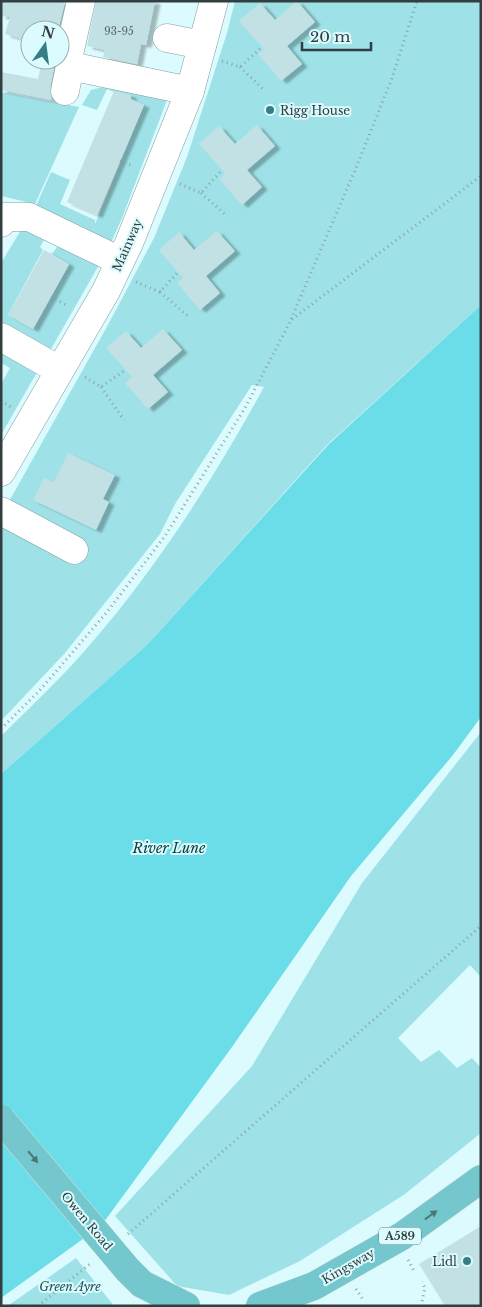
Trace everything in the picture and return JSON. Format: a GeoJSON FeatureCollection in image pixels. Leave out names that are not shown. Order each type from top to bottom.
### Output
{"type":"FeatureCollection","features":[{"type":"Feature","properties":{"kind":"main road","name":"Owen Road"},"geometry":{"type":"LineString","coordinates":[[1,1119],[140,1286],[186,1306]]}},
{"type":"Feature","properties":{"kind":"main road","name":"Kingsway"},"geometry":{"type":"LineString","coordinates":[[314,1286],[402,1236],[481,1178]]}},
{"type":"Feature","properties":{"kind":"main road","name":"A589"},"geometry":{"type":"LineString","coordinates":[[260,1306],[314,1286]]}},
{"type":"Feature","properties":{"kind":"main road"},"geometry":{"type":"LineString","coordinates":[[297,1306],[314,1286]]}},
{"type":"Feature","properties":{"kind":"street"},"geometry":{"type":"LineString","coordinates":[[81,1],[68,58],[67,79],[190,91]]}},
{"type":"Feature","properties":{"kind":"street","name":"Mainway"},"geometry":{"type":"LineString","coordinates":[[1,472],[106,291],[120,261],[190,91],[214,1]]}},
{"type":"Feature","properties":{"kind":"street"},"geometry":{"type":"LineString","coordinates":[[167,38],[201,50]]}},
{"type":"Feature","properties":{"kind":"street"},"geometry":{"type":"LineString","coordinates":[[1,223],[4,217],[29,217],[120,261]]}},
{"type":"Feature","properties":{"kind":"street"},"geometry":{"type":"LineString","coordinates":[[1,337],[61,368]]}},
{"type":"Feature","properties":{"kind":"street"},"geometry":{"type":"LineString","coordinates":[[1,511],[74,550]]}},
{"type":"Feature","properties":{"kind":"path"},"geometry":{"type":"LineString","coordinates":[[1,729],[41,689],[107,612],[165,536],[245,408],[291,320],[356,168],[392,78],[417,1]]}},
{"type":"Feature","properties":{"kind":"path"},"geometry":{"type":"LineString","coordinates":[[240,67],[262,47]]}},
{"type":"Feature","properties":{"kind":"path"},"geometry":{"type":"LineString","coordinates":[[201,50],[240,67],[264,90]]}},
{"type":"Feature","properties":{"kind":"path"},"geometry":{"type":"LineString","coordinates":[[201,193],[222,170]]}},
{"type":"Feature","properties":{"kind":"path"},"geometry":{"type":"LineString","coordinates":[[158,172],[173,181],[201,193],[226,215]]}},
{"type":"Feature","properties":{"kind":"path"},"geometry":{"type":"LineString","coordinates":[[291,320],[481,176]]}},
{"type":"Feature","properties":{"kind":"path"},"geometry":{"type":"LineString","coordinates":[[120,261],[130,280],[160,292],[189,317]]}},
{"type":"Feature","properties":{"kind":"path"},"geometry":{"type":"LineString","coordinates":[[160,292],[178,272]]}},
{"type":"Feature","properties":{"kind":"path"},"geometry":{"type":"LineString","coordinates":[[61,368],[102,387],[124,420]]}},
{"type":"Feature","properties":{"kind":"path"},"geometry":{"type":"LineString","coordinates":[[102,387],[125,370]]}},
{"type":"Feature","properties":{"kind":"path"},"geometry":{"type":"LineString","coordinates":[[128,1234],[481,926]]}},
{"type":"Feature","properties":{"kind":"path"},"geometry":{"type":"LineString","coordinates":[[408,1260],[414,1271]]}},
{"type":"Feature","properties":{"kind":"path"},"geometry":{"type":"LineString","coordinates":[[38,1306],[90,1264]]}},
{"type":"Feature","properties":{"kind":"path"},"geometry":{"type":"LineString","coordinates":[[421,1306],[425,1288],[422,1282]]}},
{"type":"Feature","properties":{"kind":"path"},"geometry":{"type":"LineString","coordinates":[[356,1288],[364,1301]]}},
{"type":"Feature","properties":{"kind":"green space"},"geometry":{"type":"Polygon","coordinates":[[[235,1],[481,1],[481,305],[327,445],[148,644],[1,774],[1,736],[52,686],[133,592],[157,560],[224,458],[264,387],[252,385],[175,504],[160,534],[65,653],[1,721],[1,521],[7,505],[109,323],[154,238],[187,157],[227,33],[235,1]]]}},
{"type":"Feature","properties":{"kind":"green space"},"geometry":{"type":"Polygon","coordinates":[[[103,87],[167,100],[109,247],[89,239],[94,225],[89,238],[36,206],[51,172],[70,180],[60,204],[95,220],[95,224],[144,105],[107,89],[97,110],[82,105],[91,90],[103,87]]]}},
{"type":"Feature","properties":{"kind":"green space"},"geometry":{"type":"Polygon","coordinates":[[[1,92],[79,107],[35,204],[1,196],[1,92]]]}},
{"type":"Feature","properties":{"kind":"green space"},"geometry":{"type":"Polygon","coordinates":[[[21,230],[47,235],[40,247],[43,250],[8,315],[33,329],[69,265],[52,254],[59,244],[99,265],[47,356],[1,329],[1,263],[21,230]]]}},
{"type":"Feature","properties":{"kind":"green space"},"geometry":{"type":"Polygon","coordinates":[[[1,346],[40,367],[1,435],[1,384],[10,368],[1,363],[1,346]]]}},
{"type":"Feature","properties":{"kind":"green space"},"geometry":{"type":"Polygon","coordinates":[[[481,732],[481,977],[470,965],[398,1038],[421,1062],[439,1050],[457,1068],[472,1058],[481,1068],[481,1133],[405,1194],[300,1261],[229,1295],[177,1286],[115,1216],[252,1066],[362,883],[481,732]]]}},
{"type":"Feature","properties":{"kind":"green space","name":"Green Ayre"},"geometry":{"type":"Polygon","coordinates":[[[76,1258],[114,1306],[8,1306],[9,1305],[76,1258]]]}},
{"type":"Feature","properties":{"kind":"water","name":"River Lune"},"geometry":{"type":"Polygon","coordinates":[[[481,305],[481,717],[453,755],[351,876],[232,1047],[101,1226],[1,1298],[1,774],[148,644],[328,445],[481,305]]]}},
{"type":"Feature","properties":{"kind":"building"},"geometry":{"type":"Polygon","coordinates":[[[1,1],[65,1],[60,20],[20,20],[20,38],[5,34],[10,17],[1,16],[1,1]]]}},
{"type":"Feature","properties":{"kind":"building"},"geometry":{"type":"Polygon","coordinates":[[[96,1],[155,1],[146,45],[141,44],[137,64],[103,57],[105,50],[87,46],[96,1]]]}},
{"type":"Feature","properties":{"kind":"building"},"geometry":{"type":"Polygon","coordinates":[[[297,1],[315,22],[287,46],[302,64],[281,81],[258,54],[264,49],[239,21],[260,3],[275,20],[297,1]]]}},
{"type":"Feature","properties":{"kind":"building"},"geometry":{"type":"Polygon","coordinates":[[[40,70],[53,70],[50,88],[52,100],[1,90],[1,72],[38,79],[40,70]]]}},
{"type":"Feature","properties":{"kind":"building"},"geometry":{"type":"Polygon","coordinates":[[[114,91],[131,95],[131,99],[144,105],[97,215],[67,202],[114,91]]]}},
{"type":"Feature","properties":{"kind":"building"},"geometry":{"type":"Polygon","coordinates":[[[257,125],[275,146],[247,170],[262,187],[242,205],[219,179],[225,173],[199,144],[219,126],[235,144],[257,125]]]}},
{"type":"Feature","properties":{"kind":"building"},"geometry":{"type":"Polygon","coordinates":[[[217,231],[235,251],[206,276],[220,293],[200,310],[177,283],[183,278],[159,250],[179,232],[194,250],[217,231]]]}},
{"type":"Feature","properties":{"kind":"building"},"geometry":{"type":"Polygon","coordinates":[[[44,250],[69,264],[33,329],[8,315],[44,250]]]}},
{"type":"Feature","properties":{"kind":"building"},"geometry":{"type":"Polygon","coordinates":[[[163,329],[182,350],[153,375],[168,392],[148,409],[125,383],[132,377],[106,348],[126,331],[141,348],[163,329]]]}},
{"type":"Feature","properties":{"kind":"building"},"geometry":{"type":"Polygon","coordinates":[[[68,453],[115,475],[103,499],[109,502],[96,530],[33,500],[44,478],[54,482],[68,453]]]}},
{"type":"Feature","properties":{"kind":"building","name":"Lidl"},"geometry":{"type":"Polygon","coordinates":[[[481,1226],[481,1306],[445,1306],[419,1264],[481,1226]]]}},
{"type":"Feature","properties":{"kind":"place","name":"Rigg House"},"geometry":{"type":"Point","coordinates":[270,110]}},
{"type":"Feature","properties":{"kind":"place","name":"Lidl"},"geometry":{"type":"Point","coordinates":[467,1261]}}]}
